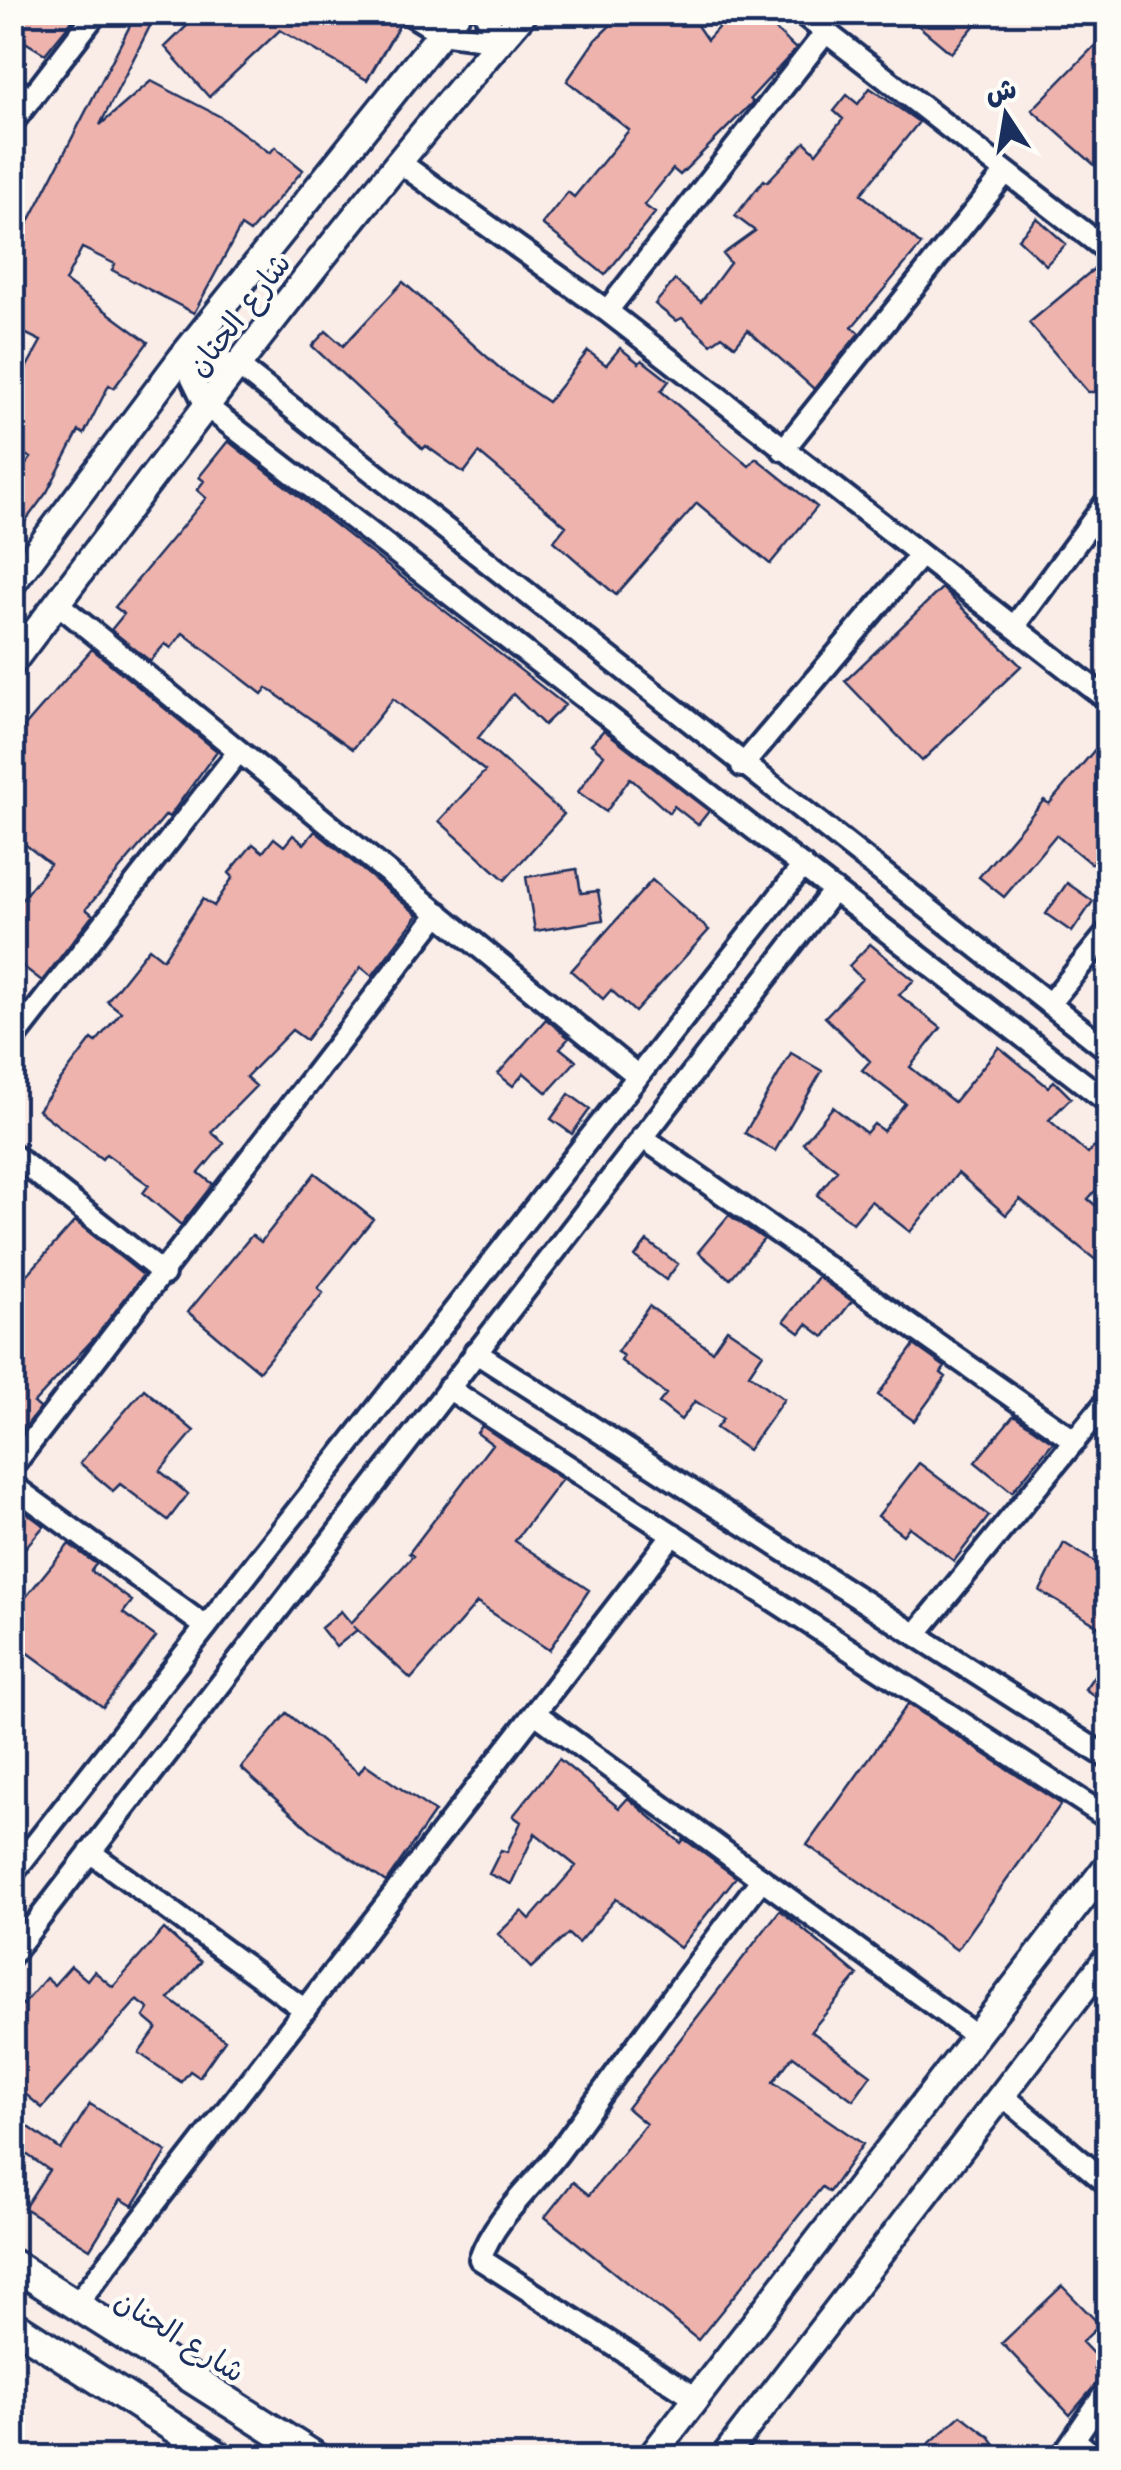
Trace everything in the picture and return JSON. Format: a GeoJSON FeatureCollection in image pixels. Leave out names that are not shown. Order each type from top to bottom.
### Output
{"type":"FeatureCollection","features":[{"type":"Feature","properties":{"kind":"main road","name":"شارع الحنان"},"geometry":{"type":"LineString","coordinates":[[12,2264],[317,2458]]}},
{"type":"Feature","properties":{"kind":"main road"},"geometry":{"type":"LineString","coordinates":[[12,2324],[221,2458]]}},
{"type":"Feature","properties":{"kind":"street"},"geometry":{"type":"LineString","coordinates":[[12,123],[22,93],[98,12]]}},
{"type":"Feature","properties":{"kind":"street"},"geometry":{"type":"LineString","coordinates":[[407,12],[440,33],[500,40]]}},
{"type":"Feature","properties":{"kind":"street","name":"شارع الحنان"},"geometry":{"type":"LineString","coordinates":[[12,584],[182,356],[458,12]]}},
{"type":"Feature","properties":{"kind":"street"},"geometry":{"type":"LineString","coordinates":[[484,12],[500,40]]}},
{"type":"Feature","properties":{"kind":"street","name":"شارع الحنان"},"geometry":{"type":"LineString","coordinates":[[12,663],[237,365],[525,12]]}},
{"type":"Feature","properties":{"kind":"street"},"geometry":{"type":"LineString","coordinates":[[800,12],[1108,251]]}},
{"type":"Feature","properties":{"kind":"street"},"geometry":{"type":"LineString","coordinates":[[607,311],[826,32]]}},
{"type":"Feature","properties":{"kind":"street"},"geometry":{"type":"LineString","coordinates":[[399,162],[607,311],[1108,700]]}},
{"type":"Feature","properties":{"kind":"street"},"geometry":{"type":"LineString","coordinates":[[783,450],[1006,172]]}},
{"type":"Feature","properties":{"kind":"street"},"geometry":{"type":"LineString","coordinates":[[182,356],[237,365],[742,766],[1108,1050]]}},
{"type":"Feature","properties":{"kind":"street"},"geometry":{"type":"LineString","coordinates":[[182,356],[206,406],[1108,1102]]}},
{"type":"Feature","properties":{"kind":"street"},"geometry":{"type":"LineString","coordinates":[[1014,626],[1108,500]]}},
{"type":"Feature","properties":{"kind":"street"},"geometry":{"type":"LineString","coordinates":[[742,766],[919,557]]}},
{"type":"Feature","properties":{"kind":"street"},"geometry":{"type":"LineString","coordinates":[[58,603],[638,1076]]}},
{"type":"Feature","properties":{"kind":"street"},"geometry":{"type":"LineString","coordinates":[[12,1041],[240,752]]}},
{"type":"Feature","properties":{"kind":"street"},"geometry":{"type":"LineString","coordinates":[[12,1874],[802,866]]}},
{"type":"Feature","properties":{"kind":"street"},"geometry":{"type":"LineString","coordinates":[[12,1954],[834,890]]}},
{"type":"Feature","properties":{"kind":"street"},"geometry":{"type":"LineString","coordinates":[[12,1468],[439,913]]}},
{"type":"Feature","properties":{"kind":"street"},"geometry":{"type":"LineString","coordinates":[[1049,1004],[1108,932]]}},
{"type":"Feature","properties":{"kind":"street"},"geometry":{"type":"LineString","coordinates":[[642,1137],[1075,1441]]}},
{"type":"Feature","properties":{"kind":"street"},"geometry":{"type":"LineString","coordinates":[[12,1154],[164,1274]]}},
{"type":"Feature","properties":{"kind":"street"},"geometry":{"type":"LineString","coordinates":[[475,1352],[1108,1758]]}},
{"type":"Feature","properties":{"kind":"street"},"geometry":{"type":"LineString","coordinates":[[448,1388],[1108,1818]]}},
{"type":"Feature","properties":{"kind":"street"},"geometry":{"type":"LineString","coordinates":[[916,1634],[1108,1400]]}},
{"type":"Feature","properties":{"kind":"street"},"geometry":{"type":"LineString","coordinates":[[12,1485],[206,1627]]}},
{"type":"Feature","properties":{"kind":"street"},"geometry":{"type":"LineString","coordinates":[[75,2306],[673,1534]]}},
{"type":"Feature","properties":{"kind":"street"},"geometry":{"type":"LineString","coordinates":[[535,1713],[976,2036]]}},
{"type":"Feature","properties":{"kind":"street"},"geometry":{"type":"LineString","coordinates":[[90,1852],[305,2010]]}},
{"type":"Feature","properties":{"kind":"street"},"geometry":{"type":"LineString","coordinates":[[650,2458],[1108,1865]]}},
{"type":"Feature","properties":{"kind":"street"},"geometry":{"type":"LineString","coordinates":[[696,2398],[480,2258],[487,2239],[559,2152],[628,2052],[762,1880]]}},
{"type":"Feature","properties":{"kind":"street"},"geometry":{"type":"LineString","coordinates":[[723,2458],[1108,1956]]}},
{"type":"Feature","properties":{"kind":"street"},"geometry":{"type":"LineString","coordinates":[[1002,2095],[1108,2184]]}},
{"type":"Feature","properties":{"kind":"street"},"geometry":{"type":"LineString","coordinates":[[1061,2458],[1108,2388]]}},
{"type":"Feature","properties":{"kind":"street"},"geometry":{"type":"LineString","coordinates":[[1074,2440],[1096,2458]]}},
{"type":"Feature","properties":{"kind":"building"},"geometry":{"type":"Polygon","coordinates":[[[12,12],[79,12],[45,54],[12,34],[12,12]]]}},
{"type":"Feature","properties":{"kind":"building"},"geometry":{"type":"Polygon","coordinates":[[[201,12],[393,12],[400,24],[367,80],[280,30],[209,97],[165,47],[201,12]]]}},
{"type":"Feature","properties":{"kind":"building"},"geometry":{"type":"Polygon","coordinates":[[[624,12],[688,12],[707,40],[732,12],[757,12],[796,49],[750,99],[753,102],[680,175],[673,169],[644,205],[655,213],[605,275],[542,224],[568,192],[574,197],[629,130],[567,81],[595,40],[624,12]]]}},
{"type":"Feature","properties":{"kind":"building"},"geometry":{"type":"Polygon","coordinates":[[[902,12],[986,12],[951,53],[902,12]]]}},
{"type":"Feature","properties":{"kind":"building"},"geometry":{"type":"Polygon","coordinates":[[[134,18],[150,26],[100,125],[151,81],[221,117],[270,153],[275,147],[303,170],[250,232],[241,226],[194,313],[112,270],[115,264],[82,248],[65,281],[148,342],[114,388],[109,385],[84,434],[79,431],[47,492],[12,539],[12,483],[31,458],[12,448],[12,394],[41,341],[12,327],[12,228],[23,233],[134,18]]]}},
{"type":"Feature","properties":{"kind":"building"},"geometry":{"type":"Polygon","coordinates":[[[1108,32],[1108,177],[1032,110],[1108,32]]]}},
{"type":"Feature","properties":{"kind":"building"},"geometry":{"type":"Polygon","coordinates":[[[870,88],[919,122],[861,194],[921,245],[852,327],[859,333],[814,389],[748,330],[735,346],[722,336],[711,344],[682,318],[676,321],[655,304],[675,280],[701,302],[730,263],[723,254],[755,231],[735,216],[764,180],[767,182],[805,142],[816,153],[843,119],[834,111],[847,95],[858,104],[870,88]]]}},
{"type":"Feature","properties":{"kind":"building"},"geometry":{"type":"Polygon","coordinates":[[[1037,218],[1066,244],[1046,265],[1018,239],[1037,218]]]}},
{"type":"Feature","properties":{"kind":"building"},"geometry":{"type":"Polygon","coordinates":[[[1101,263],[1108,264],[1108,392],[1088,392],[1029,323],[1101,263]]]}},
{"type":"Feature","properties":{"kind":"building"},"geometry":{"type":"Polygon","coordinates":[[[403,282],[504,372],[548,402],[588,351],[606,365],[620,348],[669,381],[661,391],[749,466],[756,458],[817,507],[770,564],[697,503],[616,595],[554,541],[566,526],[479,453],[464,473],[426,446],[423,449],[312,346],[326,331],[343,346],[403,282]]]}},
{"type":"Feature","properties":{"kind":"building"},"geometry":{"type":"Polygon","coordinates":[[[228,441],[565,705],[544,725],[513,694],[478,738],[564,814],[505,880],[439,821],[485,771],[393,699],[353,749],[267,688],[262,694],[183,633],[171,648],[165,644],[150,661],[111,630],[124,614],[115,607],[206,498],[197,490],[204,481],[199,477],[228,441]]]}},
{"type":"Feature","properties":{"kind":"building"},"geometry":{"type":"Polygon","coordinates":[[[942,588],[1021,666],[922,761],[845,681],[942,588]]]}},
{"type":"Feature","properties":{"kind":"building"},"geometry":{"type":"Polygon","coordinates":[[[92,649],[217,751],[169,817],[166,815],[86,909],[93,915],[42,981],[12,958],[12,911],[50,864],[12,834],[12,741],[92,649]]]}},
{"type":"Feature","properties":{"kind":"building"},"geometry":{"type":"Polygon","coordinates":[[[604,730],[709,811],[698,825],[674,806],[669,813],[630,778],[606,812],[578,792],[604,755],[591,744],[604,730]]]}},
{"type":"Feature","properties":{"kind":"building"},"geometry":{"type":"Polygon","coordinates":[[[1108,734],[1108,843],[1091,864],[1056,835],[1004,897],[979,877],[1044,800],[1049,804],[1108,734]]]}},
{"type":"Feature","properties":{"kind":"building"},"geometry":{"type":"Polygon","coordinates":[[[315,831],[418,915],[372,976],[361,967],[306,1040],[292,1030],[246,1077],[256,1086],[211,1132],[224,1143],[199,1173],[213,1184],[181,1225],[143,1193],[149,1185],[106,1154],[102,1159],[38,1110],[92,1039],[96,1042],[121,1012],[107,1001],[149,948],[163,959],[203,899],[214,906],[233,877],[229,873],[253,844],[263,852],[274,838],[284,846],[293,835],[304,844],[315,831]]]}},
{"type":"Feature","properties":{"kind":"building"},"geometry":{"type":"Polygon","coordinates":[[[577,869],[581,893],[598,891],[603,920],[535,931],[526,877],[577,869]]]}},
{"type":"Feature","properties":{"kind":"building"},"geometry":{"type":"Polygon","coordinates":[[[652,880],[709,930],[635,1012],[611,990],[603,999],[571,971],[652,880]]]}},
{"type":"Feature","properties":{"kind":"building"},"geometry":{"type":"Polygon","coordinates":[[[1067,883],[1093,901],[1072,932],[1046,914],[1067,883]]]}},
{"type":"Feature","properties":{"kind":"building"},"geometry":{"type":"Polygon","coordinates":[[[870,944],[914,980],[899,995],[941,1028],[910,1067],[954,1102],[999,1047],[1048,1087],[1054,1081],[1071,1098],[1049,1120],[1088,1154],[1094,1147],[1108,1160],[1108,1176],[1088,1199],[1108,1216],[1108,1270],[1020,1199],[1006,1215],[958,1173],[910,1232],[871,1201],[853,1223],[817,1195],[837,1170],[803,1143],[833,1107],[866,1133],[874,1124],[883,1131],[905,1103],[862,1070],[870,1061],[825,1017],[862,979],[849,966],[870,944]]]}},
{"type":"Feature","properties":{"kind":"building"},"geometry":{"type":"Polygon","coordinates":[[[546,1019],[569,1038],[560,1048],[576,1061],[547,1093],[524,1073],[513,1086],[498,1074],[546,1019]]]}},
{"type":"Feature","properties":{"kind":"building"},"geometry":{"type":"Polygon","coordinates":[[[791,1053],[822,1071],[775,1151],[745,1133],[791,1053]]]}},
{"type":"Feature","properties":{"kind":"building"},"geometry":{"type":"Polygon","coordinates":[[[569,1094],[590,1109],[572,1134],[551,1119],[569,1094]]]}},
{"type":"Feature","properties":{"kind":"building"},"geometry":{"type":"Polygon","coordinates":[[[315,1173],[373,1219],[318,1288],[323,1293],[259,1371],[188,1312],[252,1235],[261,1242],[315,1173]]]}},
{"type":"Feature","properties":{"kind":"building"},"geometry":{"type":"Polygon","coordinates":[[[729,1215],[764,1239],[730,1279],[698,1252],[729,1215]]]}},
{"type":"Feature","properties":{"kind":"building"},"geometry":{"type":"Polygon","coordinates":[[[75,1221],[143,1275],[97,1335],[34,1403],[40,1408],[23,1430],[12,1421],[12,1292],[75,1221]]]}},
{"type":"Feature","properties":{"kind":"building"},"geometry":{"type":"Polygon","coordinates":[[[647,1241],[678,1264],[666,1280],[635,1257],[647,1241]]]}},
{"type":"Feature","properties":{"kind":"building"},"geometry":{"type":"Polygon","coordinates":[[[818,1277],[852,1301],[824,1337],[807,1324],[800,1333],[784,1321],[818,1277]]]}},
{"type":"Feature","properties":{"kind":"building"},"geometry":{"type":"Polygon","coordinates":[[[649,1306],[712,1351],[727,1329],[763,1353],[749,1374],[784,1399],[748,1450],[716,1428],[723,1419],[695,1401],[681,1420],[659,1403],[666,1394],[621,1361],[624,1356],[617,1352],[649,1306]]]}},
{"type":"Feature","properties":{"kind":"building"},"geometry":{"type":"Polygon","coordinates":[[[914,1345],[945,1367],[941,1373],[946,1377],[914,1421],[878,1395],[914,1345]]]}},
{"type":"Feature","properties":{"kind":"building"},"geometry":{"type":"Polygon","coordinates":[[[144,1389],[194,1431],[160,1471],[188,1494],[168,1520],[120,1484],[113,1491],[80,1463],[144,1389]]]}},
{"type":"Feature","properties":{"kind":"building"},"geometry":{"type":"Polygon","coordinates":[[[1014,1415],[1053,1442],[1012,1492],[975,1462],[1014,1415]]]}},
{"type":"Feature","properties":{"kind":"building"},"geometry":{"type":"Polygon","coordinates":[[[482,1426],[562,1479],[515,1541],[589,1590],[549,1650],[477,1603],[411,1679],[353,1626],[357,1630],[336,1647],[321,1628],[341,1611],[351,1623],[413,1556],[409,1553],[492,1444],[477,1433],[482,1426]]]}},
{"type":"Feature","properties":{"kind":"building"},"geometry":{"type":"Polygon","coordinates":[[[919,1463],[989,1516],[954,1561],[909,1527],[903,1535],[878,1516],[919,1463]]]}},
{"type":"Feature","properties":{"kind":"building"},"geometry":{"type":"Polygon","coordinates":[[[12,1502],[44,1526],[12,1563],[12,1502]]]}},
{"type":"Feature","properties":{"kind":"building"},"geometry":{"type":"Polygon","coordinates":[[[1064,1543],[1108,1570],[1108,1632],[1040,1591],[1064,1543]]]}},
{"type":"Feature","properties":{"kind":"building"},"geometry":{"type":"Polygon","coordinates":[[[69,1544],[96,1564],[91,1571],[132,1601],[123,1613],[156,1637],[103,1707],[12,1641],[12,1614],[69,1544]]]}},
{"type":"Feature","properties":{"kind":"building"},"geometry":{"type":"Polygon","coordinates":[[[1108,1655],[1108,1706],[1085,1689],[1108,1655]]]}},
{"type":"Feature","properties":{"kind":"building"},"geometry":{"type":"Polygon","coordinates":[[[908,1704],[1061,1804],[957,1950],[807,1845],[908,1704]]]}},
{"type":"Feature","properties":{"kind":"building"},"geometry":{"type":"Polygon","coordinates":[[[287,1713],[359,1773],[365,1764],[435,1812],[386,1882],[316,1835],[241,1768],[287,1713]]]}},
{"type":"Feature","properties":{"kind":"building"},"geometry":{"type":"Polygon","coordinates":[[[559,1759],[619,1808],[628,1798],[681,1843],[684,1839],[736,1877],[680,1948],[616,1899],[578,1943],[568,1934],[531,1968],[498,1934],[522,1911],[530,1919],[576,1866],[535,1833],[511,1884],[489,1874],[501,1850],[507,1852],[521,1822],[513,1816],[559,1759]]]}},
{"type":"Feature","properties":{"kind":"building"},"geometry":{"type":"Polygon","coordinates":[[[780,1910],[858,1975],[811,2031],[871,2075],[853,2100],[793,2056],[773,2082],[863,2144],[829,2192],[822,2187],[698,2340],[545,2217],[573,2182],[589,2195],[646,2124],[627,2108],[780,1910]]]}},
{"type":"Feature","properties":{"kind":"building"},"geometry":{"type":"Polygon","coordinates":[[[164,1929],[201,1962],[169,1999],[225,2040],[199,2077],[190,2071],[181,2082],[139,2053],[157,2028],[144,2017],[149,2009],[137,2000],[42,2108],[12,2083],[12,1996],[23,2005],[46,1978],[54,1985],[71,1966],[87,1980],[94,1971],[113,1987],[164,1929]]]}},
{"type":"Feature","properties":{"kind":"building"},"geometry":{"type":"Polygon","coordinates":[[[90,2104],[167,2152],[133,2206],[121,2199],[90,2249],[24,2208],[49,2170],[12,2144],[12,2115],[61,2150],[90,2104]]]}},
{"type":"Feature","properties":{"kind":"building"},"geometry":{"type":"Polygon","coordinates":[[[1062,2286],[1100,2325],[1082,2342],[1101,2362],[1094,2369],[1102,2377],[1070,2415],[1002,2343],[1062,2286]]]}},
{"type":"Feature","properties":{"kind":"building"},"geometry":{"type":"Polygon","coordinates":[[[961,2415],[990,2437],[1004,2458],[913,2458],[961,2415]]]}}]}
